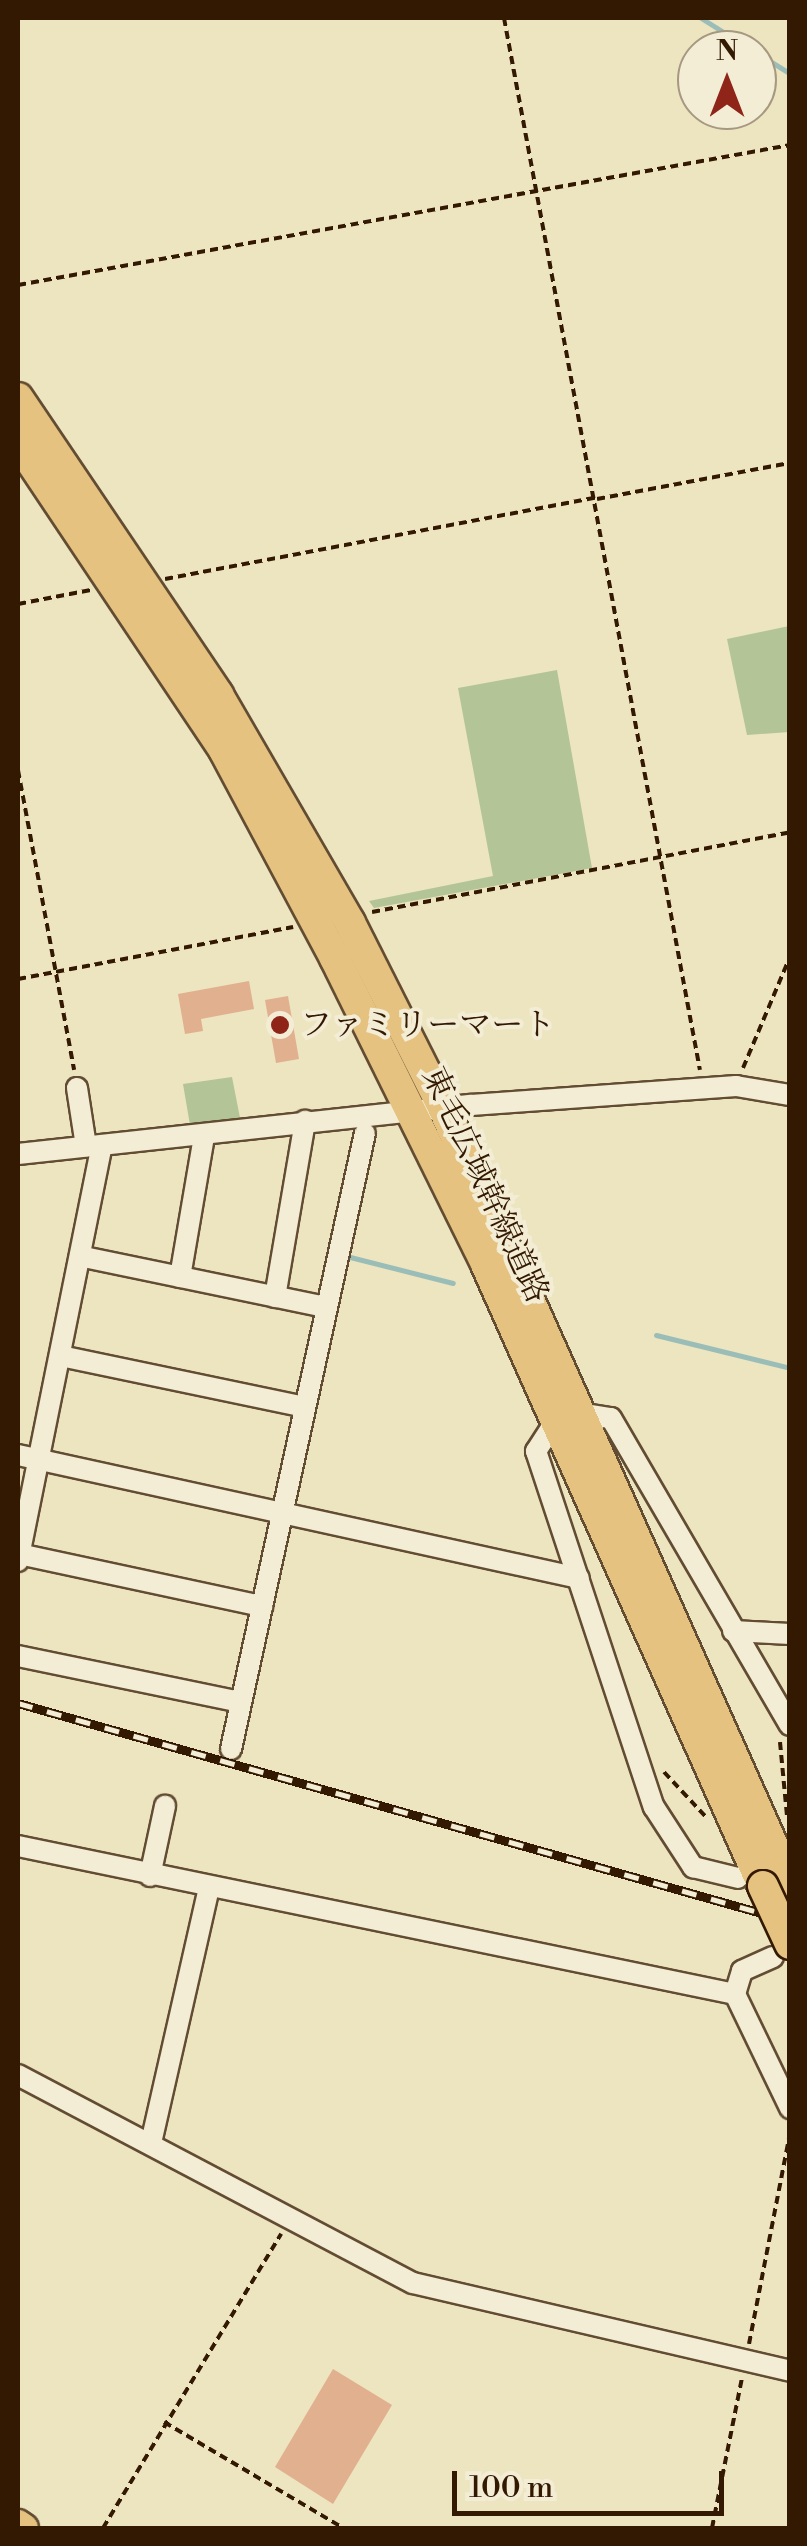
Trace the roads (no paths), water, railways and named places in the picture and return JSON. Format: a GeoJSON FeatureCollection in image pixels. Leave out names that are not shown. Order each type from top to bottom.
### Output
{"type":"FeatureCollection","features":[{"type":"Feature","properties":{"kind":"highway","name":"東毛広域幹線道路"},"geometry":{"type":"LineString","coordinates":[[18,398],[228,711],[444,1108],[566,1418],[764,1882],[781,1950]]}},
{"type":"Feature","properties":{"kind":"highway","name":"東毛広域幹線道路"},"geometry":{"type":"LineString","coordinates":[[18,442],[224,750],[413,1110],[566,1418]]}},
{"type":"Feature","properties":{"kind":"main road"},"geometry":{"type":"LineString","coordinates":[[18,2524],[24,2528]]}},
{"type":"Feature","properties":{"kind":"street"},"geometry":{"type":"LineString","coordinates":[[18,1154],[204,1138],[305,1121],[413,1110],[736,1086],[790,1095]]}},
{"type":"Feature","properties":{"kind":"street"},"geometry":{"type":"LineString","coordinates":[[77,1088],[94,1146],[84,1256],[18,1558],[262,1606]]}},
{"type":"Feature","properties":{"kind":"street"},"geometry":{"type":"LineString","coordinates":[[275,1297],[305,1121]]}},
{"type":"Feature","properties":{"kind":"street"},"geometry":{"type":"LineString","coordinates":[[231,1749],[365,1133]]}},
{"type":"Feature","properties":{"kind":"street"},"geometry":{"type":"LineString","coordinates":[[180,1277],[204,1138]]}},
{"type":"Feature","properties":{"kind":"street"},"geometry":{"type":"LineString","coordinates":[[84,1256],[326,1307]]}},
{"type":"Feature","properties":{"kind":"street"},"geometry":{"type":"LineString","coordinates":[[61,1356],[304,1407]]}},
{"type":"Feature","properties":{"kind":"street"},"geometry":{"type":"LineString","coordinates":[[764,1882],[703,1872],[668,1840],[536,1451],[566,1418],[612,1418],[781,1724]]}},
{"type":"Feature","properties":{"kind":"street"},"geometry":{"type":"LineString","coordinates":[[18,1455],[283,1509],[579,1578]]}},
{"type":"Feature","properties":{"kind":"street"},"geometry":{"type":"LineString","coordinates":[[733,1631],[790,1634]]}},
{"type":"Feature","properties":{"kind":"street"},"geometry":{"type":"LineString","coordinates":[[18,1656],[240,1702]]}},
{"type":"Feature","properties":{"kind":"street"},"geometry":{"type":"LineString","coordinates":[[150,1876],[165,1806]]}},
{"type":"Feature","properties":{"kind":"street"},"geometry":{"type":"LineString","coordinates":[[18,1846],[735,1994]]}},
{"type":"Feature","properties":{"kind":"street"},"geometry":{"type":"LineString","coordinates":[[152,2143],[209,1887]]}},
{"type":"Feature","properties":{"kind":"street"},"geometry":{"type":"LineString","coordinates":[[735,1994],[750,1963],[781,1950]]}},
{"type":"Feature","properties":{"kind":"street"},"geometry":{"type":"LineString","coordinates":[[735,1994],[790,2108]]}},
{"type":"Feature","properties":{"kind":"street"},"geometry":{"type":"LineString","coordinates":[[18,2074],[291,2218],[460,2300],[790,2371]]}},
{"type":"Feature","properties":{"kind":"waterway"},"geometry":{"type":"LineString","coordinates":[[701,18],[720,30]]}},
{"type":"Feature","properties":{"kind":"waterway"},"geometry":{"type":"LineString","coordinates":[[777,66],[790,74]]}},
{"type":"Feature","properties":{"kind":"waterway"},"geometry":{"type":"LineString","coordinates":[[350,1257],[453,1283]]}},
{"type":"Feature","properties":{"kind":"waterway"},"geometry":{"type":"LineString","coordinates":[[656,1335],[790,1368]]}},
{"type":"Feature","properties":{"kind":"railway"},"geometry":{"type":"LineString","coordinates":[[18,1703],[790,1921]]}},
{"type":"Feature","properties":{"kind":"place","name":"ファミリーマート"},"geometry":{"type":"Point","coordinates":[280,1025]}}]}
